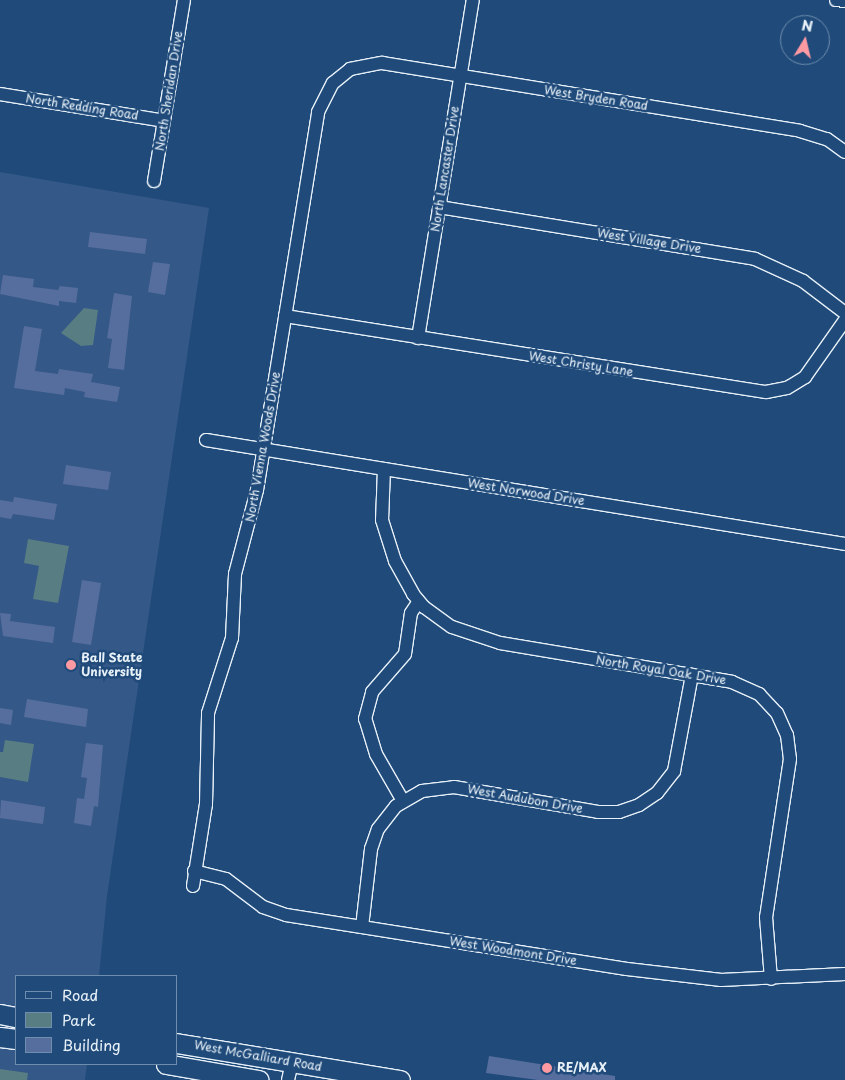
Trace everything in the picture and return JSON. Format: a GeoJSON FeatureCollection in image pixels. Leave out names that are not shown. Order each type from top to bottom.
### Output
{"type":"FeatureCollection","features":[{"type":"Feature","properties":{"kind":"main road"},"geometry":{"type":"LineString","coordinates":[[0,1014],[15,1016]]}},
{"type":"Feature","properties":{"kind":"main road"},"geometry":{"type":"LineString","coordinates":[[0,1037],[15,1039]]}},
{"type":"Feature","properties":{"kind":"main road","name":"West McGalliard Road"},"geometry":{"type":"LineString","coordinates":[[178,1043],[290,1071],[400,1080]]}},
{"type":"Feature","properties":{"kind":"main road","name":"West McGalliard Road"},"geometry":{"type":"LineString","coordinates":[[172,1065],[259,1080]]}},
{"type":"Feature","properties":{"kind":"street","name":"North Sheridan Drive"},"geometry":{"type":"LineString","coordinates":[[154,181],[184,0]]}},
{"type":"Feature","properties":{"kind":"street","name":"North Lancaster Drive"},"geometry":{"type":"LineString","coordinates":[[418,338],[473,0]]}},
{"type":"Feature","properties":{"kind":"street"},"geometry":{"type":"LineString","coordinates":[[836,0],[845,1]]}},
{"type":"Feature","properties":{"kind":"street","name":"West Bryden Road"},"geometry":{"type":"LineString","coordinates":[[344,73],[372,63],[460,76],[800,131],[827,139],[845,152]]}},
{"type":"Feature","properties":{"kind":"street","name":"North Vienna Woods Drive"},"geometry":{"type":"LineString","coordinates":[[193,886],[206,804],[208,713],[232,638],[235,574],[252,514],[264,450],[318,112],[325,93],[344,73]]}},
{"type":"Feature","properties":{"kind":"street","name":"North Redding Road"},"geometry":{"type":"LineString","coordinates":[[0,94],[164,121]]}},
{"type":"Feature","properties":{"kind":"street","name":"West Village Drive"},"geometry":{"type":"LineString","coordinates":[[439,207],[755,259],[804,281],[845,313]]}},
{"type":"Feature","properties":{"kind":"street","name":"West Christy Lane"},"geometry":{"type":"LineString","coordinates":[[285,316],[766,392],[787,388],[805,377],[845,320]]}},
{"type":"Feature","properties":{"kind":"street","name":"West Norwood Drive"},"geometry":{"type":"LineString","coordinates":[[206,440],[845,544]]}},
{"type":"Feature","properties":{"kind":"street","name":"North Royal Oak Drive"},"geometry":{"type":"LineString","coordinates":[[384,469],[382,520],[386,540],[394,561],[419,601],[452,627],[482,640],[692,675],[747,687],[770,703],[787,735],[789,769],[766,917],[771,979]]}},
{"type":"Feature","properties":{"kind":"street"},"geometry":{"type":"LineString","coordinates":[[403,801],[376,754],[365,719],[372,692],[405,654],[411,613],[419,601]]}},
{"type":"Feature","properties":{"kind":"street","name":"West Audubon Drive"},"geometry":{"type":"LineString","coordinates":[[362,927],[374,838],[390,811],[403,801],[422,791],[454,786],[598,812],[619,812],[639,805],[657,793],[674,771],[692,675]]}},
{"type":"Feature","properties":{"kind":"street","name":"West Woodmont Drive"},"geometry":{"type":"LineString","coordinates":[[194,871],[226,879],[270,910],[362,927],[696,978],[771,979],[845,974]]}},
{"type":"Feature","properties":{"kind":"shaded area","name":"Ball State University"},"geometry":{"type":"Polygon","coordinates":[[[0,172],[209,208],[107,896],[99,975],[15,975],[15,1065],[87,1065],[85,1080],[0,1080],[0,172]]]}},
{"type":"Feature","properties":{"kind":"green space"},"geometry":{"type":"Polygon","coordinates":[[[84,308],[98,310],[93,345],[81,346],[61,333],[84,308]]]}},
{"type":"Feature","properties":{"kind":"green space"},"geometry":{"type":"Polygon","coordinates":[[[28,539],[69,546],[58,603],[33,599],[39,566],[24,563],[28,539]]]}},
{"type":"Feature","properties":{"kind":"green space"},"geometry":{"type":"Polygon","coordinates":[[[5,740],[34,744],[28,782],[0,777],[0,752],[3,752],[5,740]]]}},
{"type":"Feature","properties":{"kind":"green space"},"geometry":{"type":"Polygon","coordinates":[[[0,1069],[28,1073],[27,1080],[0,1080],[0,1069]]]}},
{"type":"Feature","properties":{"kind":"building"},"geometry":{"type":"Polygon","coordinates":[[[90,232],[147,239],[145,254],[88,247],[90,232]]]}},
{"type":"Feature","properties":{"kind":"building"},"geometry":{"type":"Polygon","coordinates":[[[153,262],[170,264],[165,295],[148,292],[153,262]]]}},
{"type":"Feature","properties":{"kind":"building"},"geometry":{"type":"Polygon","coordinates":[[[3,275],[34,279],[33,287],[58,290],[60,286],[78,288],[76,303],[59,301],[59,306],[0,294],[3,275]]]}},
{"type":"Feature","properties":{"kind":"building"},"geometry":{"type":"Polygon","coordinates":[[[114,293],[132,296],[124,370],[108,368],[112,339],[107,338],[114,293]]]}},
{"type":"Feature","properties":{"kind":"building"},"geometry":{"type":"Polygon","coordinates":[[[24,326],[42,329],[35,371],[58,374],[59,369],[93,374],[91,382],[120,387],[117,402],[84,397],[85,392],[65,388],[64,395],[14,388],[24,326]]]}},
{"type":"Feature","properties":{"kind":"building"},"geometry":{"type":"Polygon","coordinates":[[[66,465],[111,472],[108,490],[63,484],[66,465]]]}},
{"type":"Feature","properties":{"kind":"building"},"geometry":{"type":"Polygon","coordinates":[[[14,497],[57,504],[54,520],[13,514],[11,519],[0,517],[0,500],[13,502],[14,497]]]}},
{"type":"Feature","properties":{"kind":"building"},"geometry":{"type":"Polygon","coordinates":[[[82,580],[101,583],[91,645],[72,642],[82,580]]]}},
{"type":"Feature","properties":{"kind":"building"},"geometry":{"type":"Polygon","coordinates":[[[0,613],[11,614],[10,621],[55,627],[53,643],[3,636],[0,613]]]}},
{"type":"Feature","properties":{"kind":"building"},"geometry":{"type":"Polygon","coordinates":[[[27,699],[88,709],[86,727],[24,717],[27,699]]]}},
{"type":"Feature","properties":{"kind":"building"},"geometry":{"type":"Polygon","coordinates":[[[0,708],[13,710],[11,725],[0,723],[0,708]]]}},
{"type":"Feature","properties":{"kind":"building"},"geometry":{"type":"Polygon","coordinates":[[[86,743],[103,745],[98,807],[94,806],[91,826],[74,823],[77,798],[84,799],[87,778],[81,777],[86,743]]]}},
{"type":"Feature","properties":{"kind":"building"},"geometry":{"type":"Polygon","coordinates":[[[1,800],[45,807],[43,824],[0,818],[1,800]]]}},
{"type":"Feature","properties":{"kind":"building"},"geometry":{"type":"Polygon","coordinates":[[[489,1056],[615,1076],[615,1080],[538,1080],[486,1073],[489,1056]]]}},
{"type":"Feature","properties":{"kind":"place","name":"Ball State University"},"geometry":{"type":"Point","coordinates":[71,665]}},
{"type":"Feature","properties":{"kind":"place","name":"RE/MAX"},"geometry":{"type":"Point","coordinates":[547,1068]}}]}
